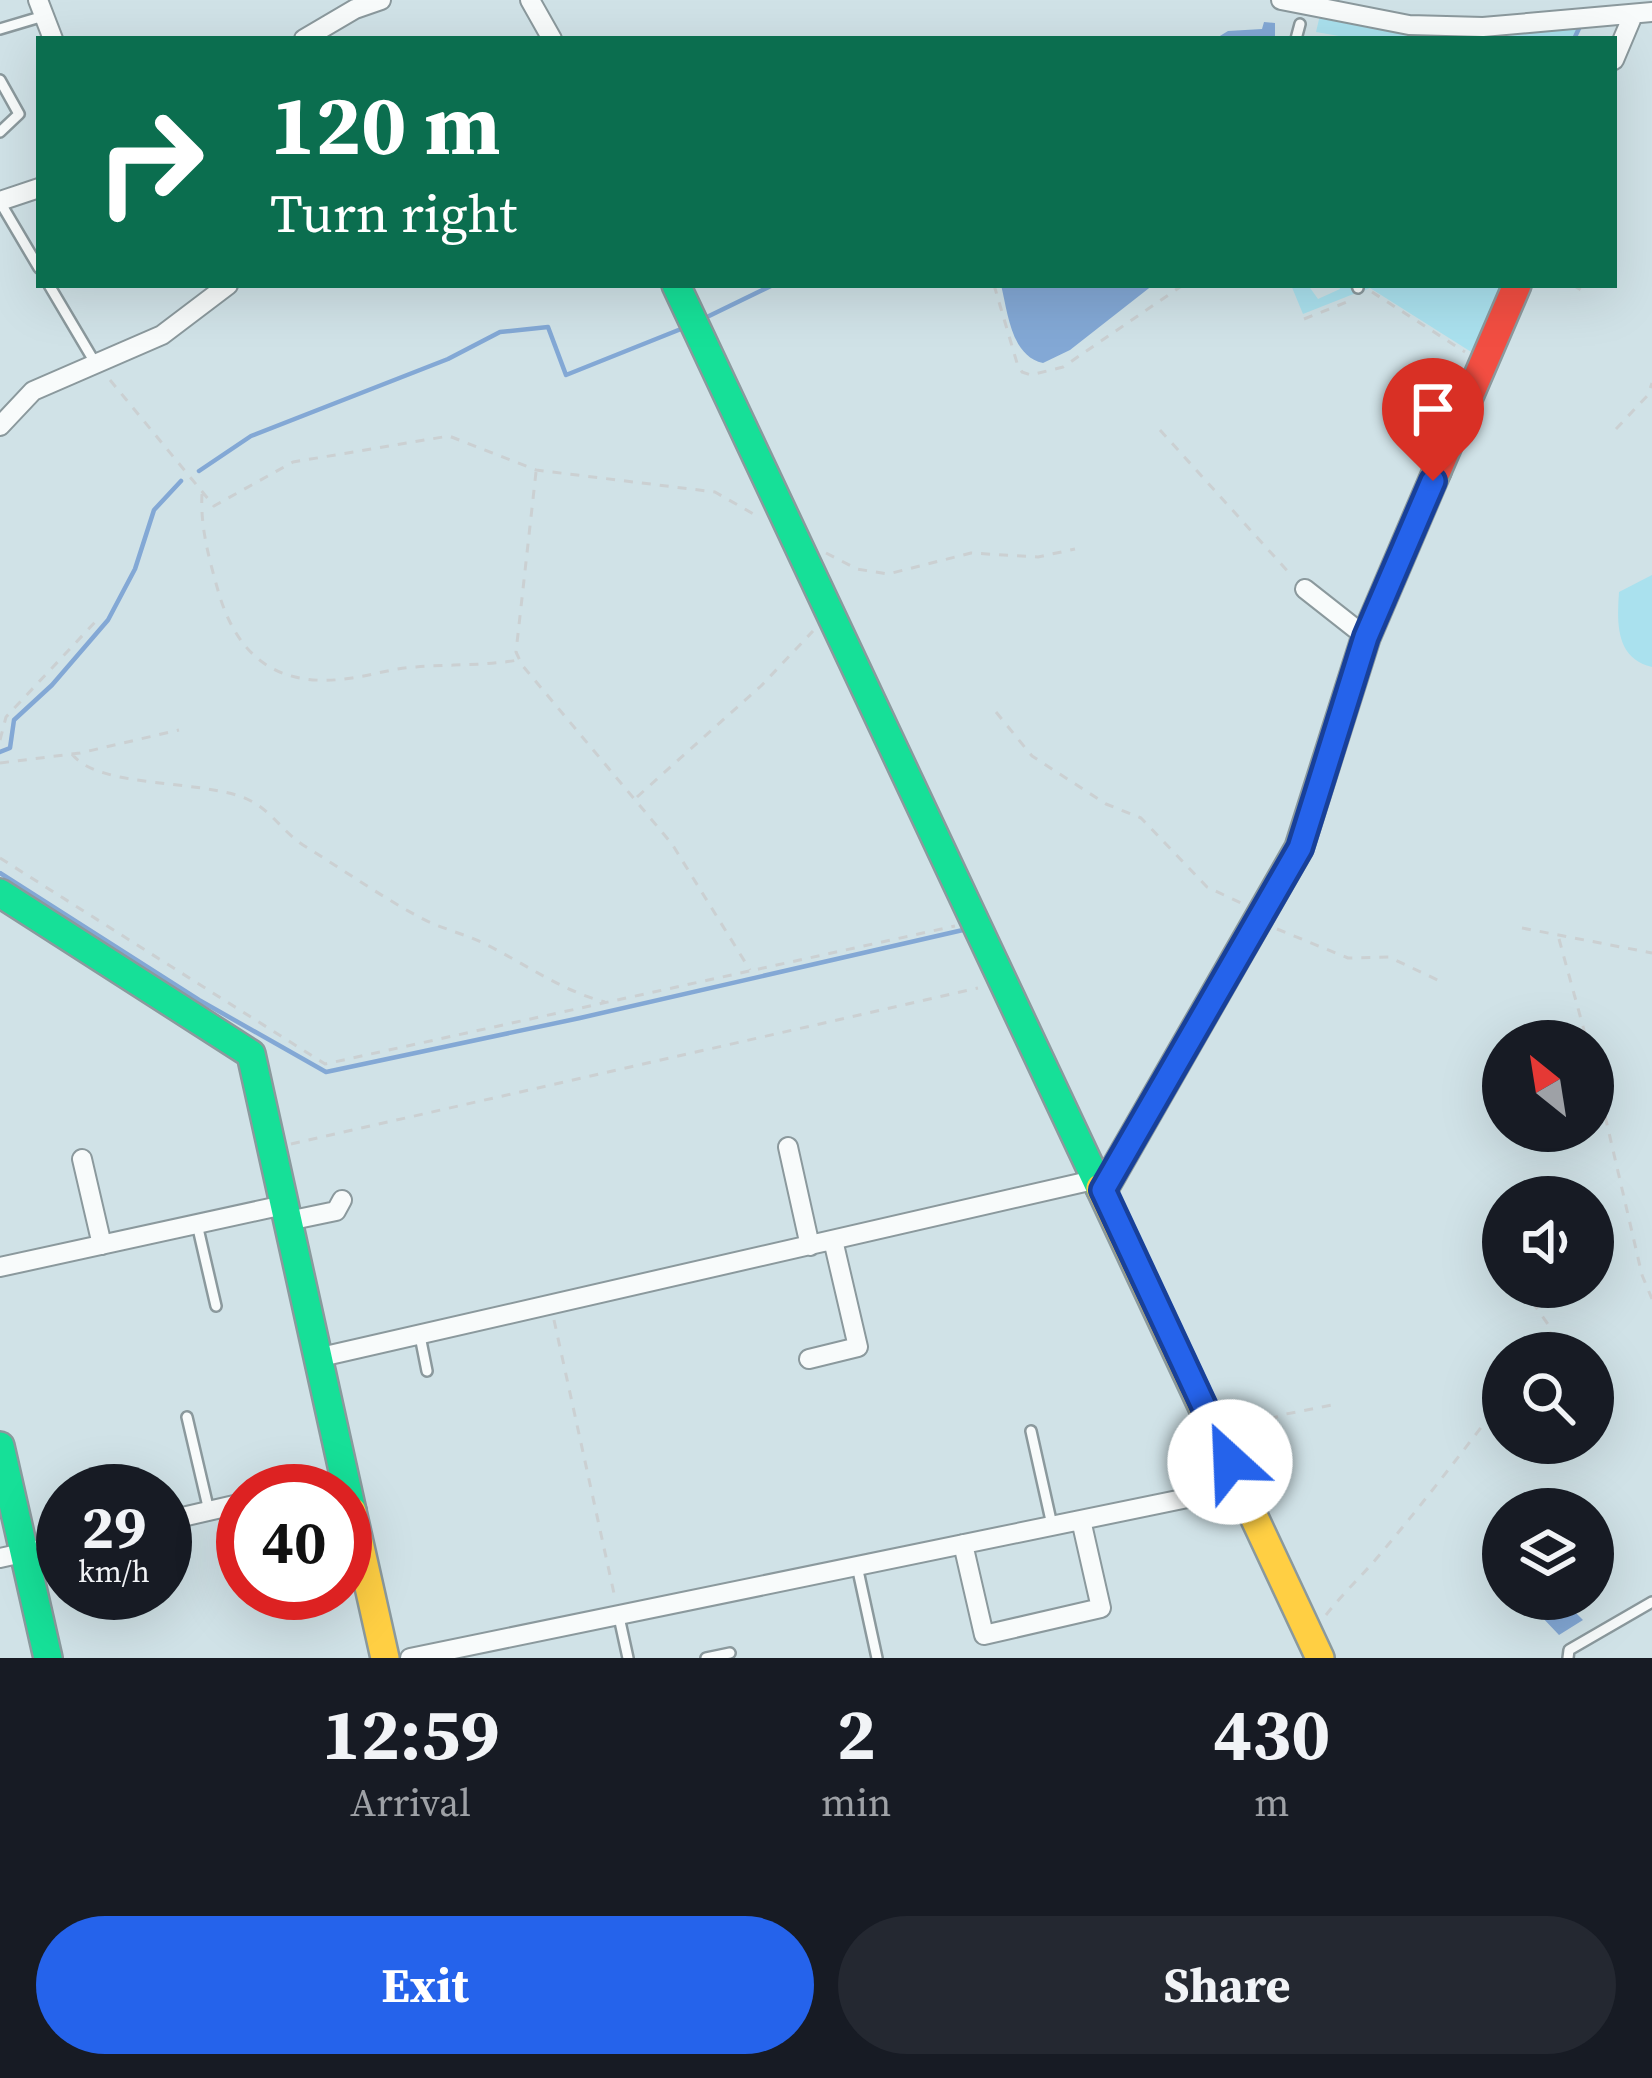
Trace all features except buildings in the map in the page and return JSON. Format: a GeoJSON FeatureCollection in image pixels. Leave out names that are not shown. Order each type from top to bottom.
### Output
{"type":"FeatureCollection","features":[{"type":"Feature","properties":{"kind":"street"},"geometry":{"type":"LineString","coordinates":[[309,36],[355,8],[381,0]]}},
{"type":"Feature","properties":{"kind":"street"},"geometry":{"type":"LineString","coordinates":[[530,0],[550,36]]}},
{"type":"Feature","properties":{"kind":"street"},"geometry":{"type":"LineString","coordinates":[[1281,0],[1409,26],[1483,27],[1643,14]]}},
{"type":"Feature","properties":{"kind":"street"},"geometry":{"type":"LineString","coordinates":[[1617,55],[1643,14]]}},
{"type":"Feature","properties":{"kind":"street"},"geometry":{"type":"LineString","coordinates":[[0,202],[36,189]]}},
{"type":"Feature","properties":{"kind":"street"},"geometry":{"type":"LineString","coordinates":[[0,426],[33,391],[162,335],[224,288]]}},
{"type":"Feature","properties":{"kind":"street"},"geometry":{"type":"LineString","coordinates":[[677,288],[1320,1658]]}},
{"type":"Feature","properties":{"kind":"street"},"geometry":{"type":"LineString","coordinates":[[321,1357],[1101,1184],[1300,848],[1366,637],[1516,288]]}},
{"type":"Feature","properties":{"kind":"street"},"geometry":{"type":"LineString","coordinates":[[1305,590],[1366,637]]}},
{"type":"Feature","properties":{"kind":"street"},"geometry":{"type":"LineString","coordinates":[[0,893],[251,1054],[343,1464]]}},
{"type":"Feature","properties":{"kind":"street"},"geometry":{"type":"LineString","coordinates":[[788,1147],[810,1246]]}},
{"type":"Feature","properties":{"kind":"street"},"geometry":{"type":"LineString","coordinates":[[82,1159],[102,1245]]}},
{"type":"Feature","properties":{"kind":"street"},"geometry":{"type":"LineString","coordinates":[[0,1267],[197,1223],[336,1211],[342,1200]]}},
{"type":"Feature","properties":{"kind":"street"},"geometry":{"type":"LineString","coordinates":[[809,1359],[858,1347],[833,1240]]}},
{"type":"Feature","properties":{"kind":"street"},"geometry":{"type":"LineString","coordinates":[[0,1446],[12,1556],[48,1658]]}},
{"type":"Feature","properties":{"kind":"street"},"geometry":{"type":"LineString","coordinates":[[410,1658],[1241,1486]]}},
{"type":"Feature","properties":{"kind":"street"},"geometry":{"type":"LineString","coordinates":[[192,1514],[216,1509]]}},
{"type":"Feature","properties":{"kind":"street"},"geometry":{"type":"LineString","coordinates":[[963,1544],[984,1634],[1101,1608],[1081,1520]]}},
{"type":"Feature","properties":{"kind":"street"},"geometry":{"type":"LineString","coordinates":[[372,1599],[385,1658]]}},
{"type":"Feature","properties":{"kind":"lane"},"geometry":{"type":"LineString","coordinates":[[0,29],[42,8]]}},
{"type":"Feature","properties":{"kind":"lane"},"geometry":{"type":"LineString","coordinates":[[1297,36],[1300,24]]}},
{"type":"Feature","properties":{"kind":"lane"},"geometry":{"type":"LineString","coordinates":[[0,80],[19,114],[0,133]]}},
{"type":"Feature","properties":{"kind":"lane"},"geometry":{"type":"LineString","coordinates":[[0,202],[36,263]]}},
{"type":"Feature","properties":{"kind":"lane"},"geometry":{"type":"LineString","coordinates":[[51,288],[94,361]]}},
{"type":"Feature","properties":{"kind":"lane"},"geometry":{"type":"LineString","coordinates":[[197,1223],[216,1306]]}},
{"type":"Feature","properties":{"kind":"lane"},"geometry":{"type":"LineString","coordinates":[[419,1334],[427,1371]]}},
{"type":"Feature","properties":{"kind":"lane"},"geometry":{"type":"LineString","coordinates":[[187,1417],[209,1510]]}},
{"type":"Feature","properties":{"kind":"lane"},"geometry":{"type":"LineString","coordinates":[[1030,1431],[1052,1526]]}},
{"type":"Feature","properties":{"kind":"lane"},"geometry":{"type":"LineString","coordinates":[[857,1566],[878,1658]]}},
{"type":"Feature","properties":{"kind":"lane"},"geometry":{"type":"LineString","coordinates":[[1568,1658],[1569,1650],[1652,1602]]}},
{"type":"Feature","properties":{"kind":"lane"},"geometry":{"type":"LineString","coordinates":[[619,1617],[628,1658]]}},
{"type":"Feature","properties":{"kind":"lane"},"geometry":{"type":"LineString","coordinates":[[706,1658],[730,1653]]}},
{"type":"Feature","properties":{"kind":"path"},"geometry":{"type":"LineString","coordinates":[[995,288],[1017,363],[1031,375],[1063,367],[1179,288]]}},
{"type":"Feature","properties":{"kind":"path"},"geometry":{"type":"LineString","coordinates":[[1578,288],[1584,292]]}},
{"type":"Feature","properties":{"kind":"path"},"geometry":{"type":"LineString","coordinates":[[1304,319],[1356,290]]}},
{"type":"Feature","properties":{"kind":"path"},"geometry":{"type":"LineString","coordinates":[[1371,292],[1483,364]]}},
{"type":"Feature","properties":{"kind":"path"},"geometry":{"type":"LineString","coordinates":[[94,361],[214,506],[292,461],[449,436],[536,470],[715,492],[857,569],[888,574],[971,553],[1038,556],[1075,549]]}},
{"type":"Feature","properties":{"kind":"path"},"geometry":{"type":"LineString","coordinates":[[1616,430],[1652,383]]}},
{"type":"Feature","properties":{"kind":"path"},"geometry":{"type":"LineString","coordinates":[[1644,399],[1652,405]]}},
{"type":"Feature","properties":{"kind":"path"},"geometry":{"type":"LineString","coordinates":[[1160,430],[1305,590]]}},
{"type":"Feature","properties":{"kind":"path"},"geometry":{"type":"LineString","coordinates":[[536,470],[516,652],[687,866],[750,971]]}},
{"type":"Feature","properties":{"kind":"path"},"geometry":{"type":"LineString","coordinates":[[202,492],[201,517],[229,626],[242,648],[265,665],[290,675],[346,680],[411,667],[520,659]]}},
{"type":"Feature","properties":{"kind":"path"},"geometry":{"type":"LineString","coordinates":[[635,798],[761,686],[832,615]]}},
{"type":"Feature","properties":{"kind":"path"},"geometry":{"type":"LineString","coordinates":[[0,740],[6,717],[97,620]]}},
{"type":"Feature","properties":{"kind":"path"},"geometry":{"type":"LineString","coordinates":[[996,712],[1032,756],[1106,804],[1141,818],[1207,887],[1334,954],[1390,957],[1444,983]]}},
{"type":"Feature","properties":{"kind":"path"},"geometry":{"type":"LineString","coordinates":[[0,763],[72,754],[179,730]]}},
{"type":"Feature","properties":{"kind":"path"},"geometry":{"type":"LineString","coordinates":[[72,754],[84,766],[114,778],[181,783],[237,794],[260,804],[293,838],[426,921],[481,942],[576,994],[606,1002]]}},
{"type":"Feature","properties":{"kind":"path"},"geometry":{"type":"LineString","coordinates":[[0,858],[325,1064],[974,922]]}},
{"type":"Feature","properties":{"kind":"path"},"geometry":{"type":"LineString","coordinates":[[1522,928],[1652,953]]}},
{"type":"Feature","properties":{"kind":"path"},"geometry":{"type":"LineString","coordinates":[[1558,937],[1582,1020]]}},
{"type":"Feature","properties":{"kind":"path"},"geometry":{"type":"LineString","coordinates":[[272,1148],[1004,982]]}},
{"type":"Feature","properties":{"kind":"path"},"geometry":{"type":"LineString","coordinates":[[1613,1152],[1652,1299]]}},
{"type":"Feature","properties":{"kind":"path"},"geometry":{"type":"LineString","coordinates":[[550,1303],[619,1617]]}},
{"type":"Feature","properties":{"kind":"path"},"geometry":{"type":"LineString","coordinates":[[1219,1437],[1268,1419],[1332,1406]]}},
{"type":"Feature","properties":{"kind":"path"},"geometry":{"type":"LineString","coordinates":[[1324,1624],[1326,1614],[1482,1430]]}},
{"type":"Feature","properties":{"kind":"shaded area"},"geometry":{"type":"Polygon","coordinates":[[[1320,15],[1579,25],[1573,36],[1339,36],[1316,32],[1320,15]]]}},
{"type":"Feature","properties":{"kind":"shaded area"},"geometry":{"type":"Polygon","coordinates":[[[1264,22],[1275,23],[1275,36],[1220,36],[1228,31],[1262,29],[1264,22]]]}},
{"type":"Feature","properties":{"kind":"shaded area"},"geometry":{"type":"Polygon","coordinates":[[[1002,288],[1149,288],[1070,350],[1043,363],[1024,352],[1009,320],[1002,288]]]}},
{"type":"Feature","properties":{"kind":"shaded area"},"geometry":{"type":"Polygon","coordinates":[[[1292,288],[1310,288],[1318,299],[1340,288],[1354,288],[1356,293],[1303,314],[1292,288]]]}},
{"type":"Feature","properties":{"kind":"shaded area"},"geometry":{"type":"Polygon","coordinates":[[[1370,288],[1504,288],[1476,355],[1370,288]]]}},
{"type":"Feature","properties":{"kind":"shaded area"},"geometry":{"type":"Polygon","coordinates":[[[1652,575],[1652,667],[1631,656],[1625,647],[1618,615],[1619,592],[1652,575]]]}},
{"type":"Feature","properties":{"kind":"shaded area"},"geometry":{"type":"Polygon","coordinates":[[[1545,1620],[1583,1620],[1559,1635],[1545,1620]]]}},
{"type":"Feature","properties":{"kind":"waterway"},"geometry":{"type":"LineString","coordinates":[[1575,36],[1582,22]]}},
{"type":"Feature","properties":{"kind":"waterway"},"geometry":{"type":"LineString","coordinates":[[709,316],[767,288]]}},
{"type":"Feature","properties":{"kind":"waterway"},"geometry":{"type":"LineString","coordinates":[[199,471],[251,436],[448,359],[500,332],[548,327],[566,375],[681,329]]}},
{"type":"Feature","properties":{"kind":"waterway"},"geometry":{"type":"LineString","coordinates":[[0,752],[10,748],[14,720],[52,685],[108,620],[135,569],[154,510],[181,481]]}},
{"type":"Feature","properties":{"kind":"waterway"},"geometry":{"type":"LineString","coordinates":[[0,873],[199,1000],[326,1072],[963,930]]}},
{"type":"Feature","properties":{"kind":"traffic: fast"},"geometry":{"type":"LineString","coordinates":[[677,288],[1100,1188]]}},
{"type":"Feature","properties":{"kind":"traffic: fast"},"geometry":{"type":"LineString","coordinates":[[1103,1190],[1299,848],[1366,637],[1437,471]]}},
{"type":"Feature","properties":{"kind":"traffic: fast"},"geometry":{"type":"LineString","coordinates":[[0,893],[251,1054],[342,1464]]}},
{"type":"Feature","properties":{"kind":"traffic: fast"},"geometry":{"type":"LineString","coordinates":[[0,1446],[48,1658]]}},
{"type":"Feature","properties":{"kind":"traffic: slow"},"geometry":{"type":"LineString","coordinates":[[1100,1188],[1320,1658]]}},
{"type":"Feature","properties":{"kind":"traffic: slow"},"geometry":{"type":"LineString","coordinates":[[372,1600],[385,1658]]}},
{"type":"Feature","properties":{"kind":"traffic: jam"},"geometry":{"type":"LineString","coordinates":[[1437,471],[1516,288]]}},
{"type":"Feature","properties":{"kind":"route"},"geometry":{"type":"LineString","coordinates":[[1230,1462],[1103,1190],[1300,848],[1366,637],[1433,481]]}}]}
